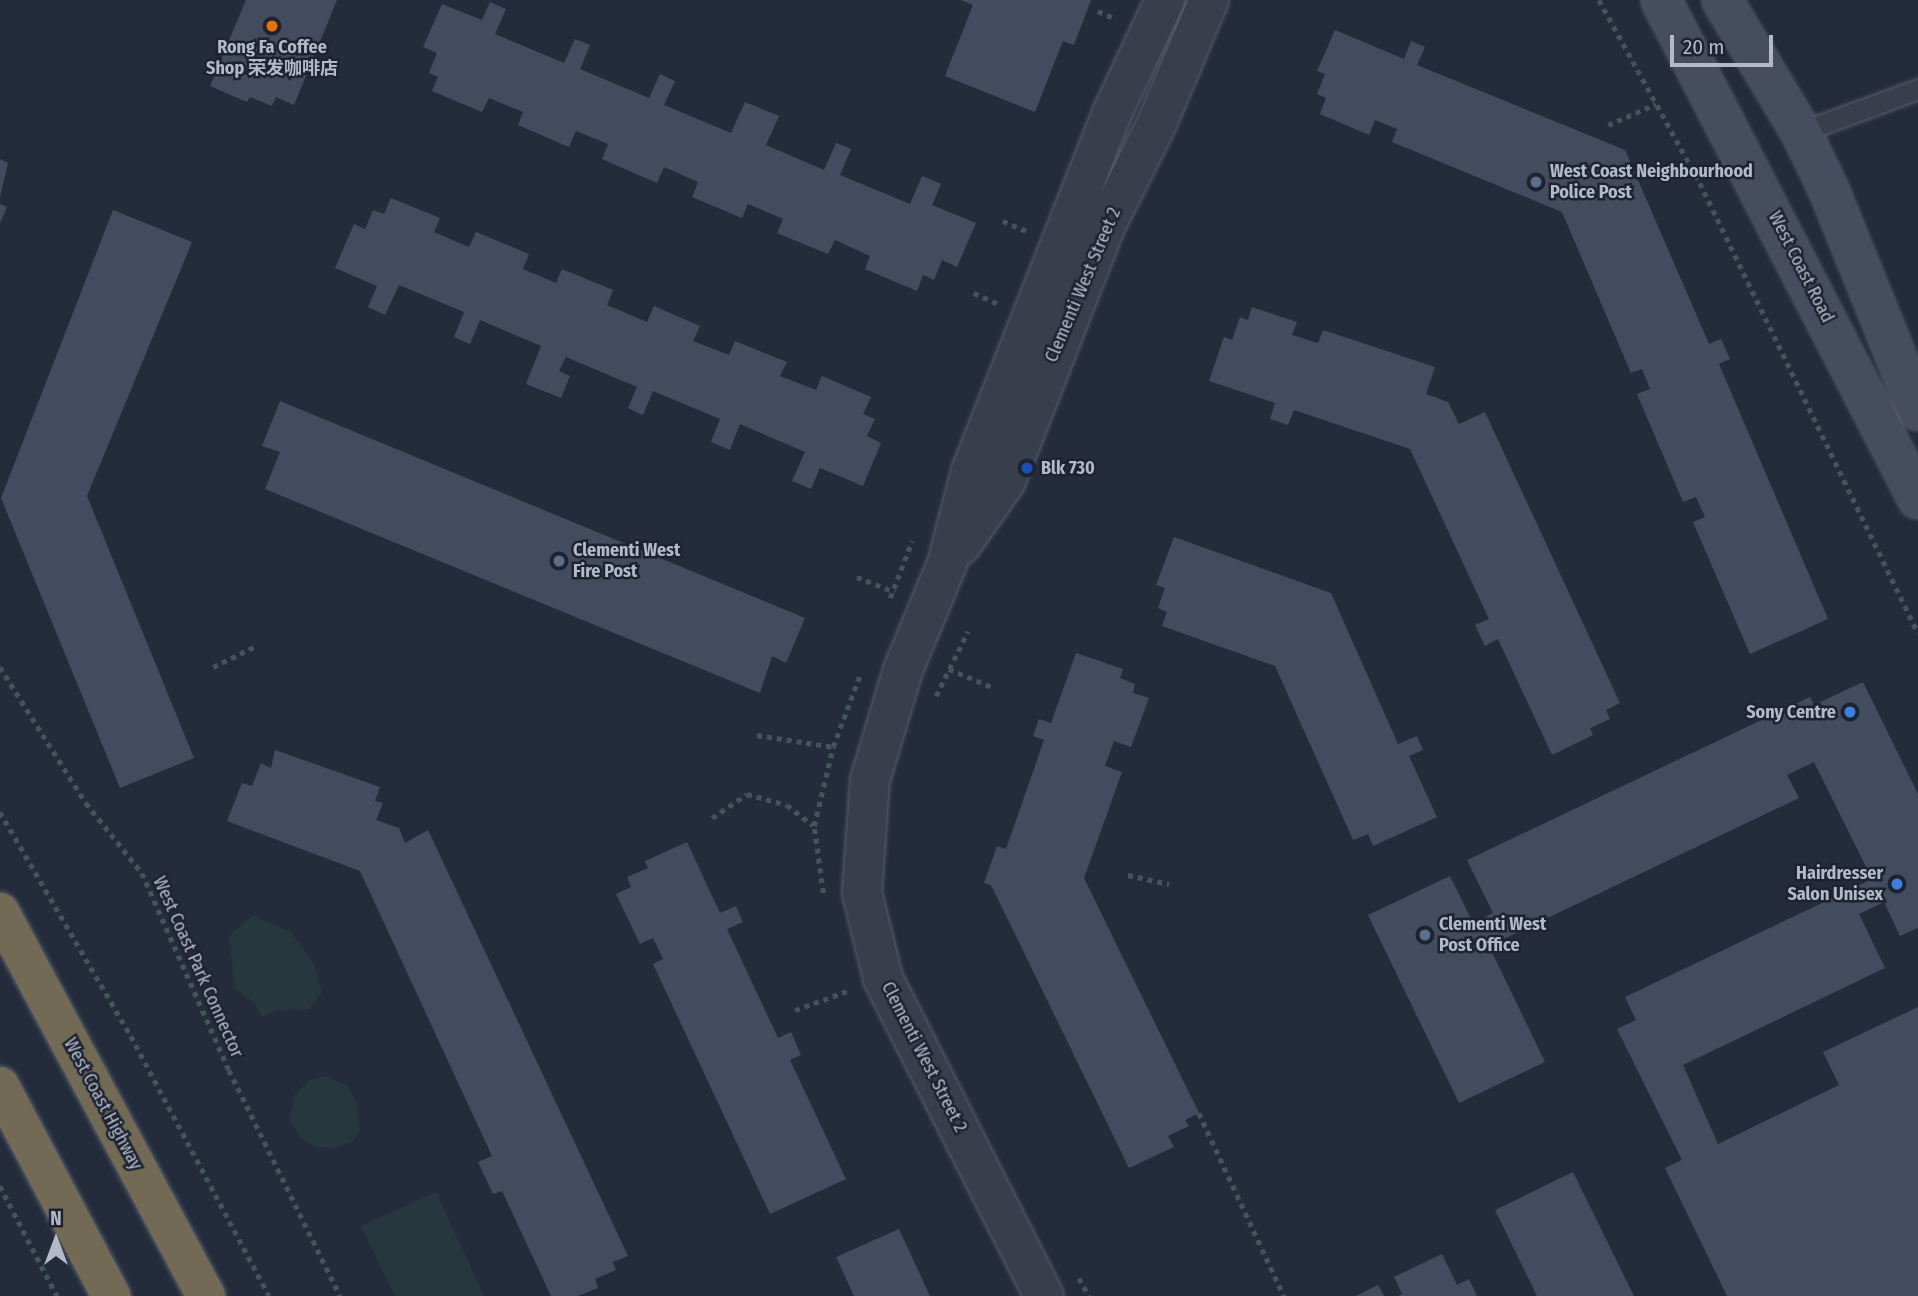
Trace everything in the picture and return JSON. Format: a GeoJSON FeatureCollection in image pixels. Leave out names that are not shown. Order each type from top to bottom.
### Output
{"type":"FeatureCollection","features":[{"type":"Feature","properties":{"kind":"highway","name":"West Coast Highway"},"geometry":{"type":"LineString","coordinates":[[0,912],[206,1296]]}},
{"type":"Feature","properties":{"kind":"highway"},"geometry":{"type":"LineString","coordinates":[[0,1086],[111,1296]]}},
{"type":"Feature","properties":{"kind":"main road","name":"West Coast Road"},"geometry":{"type":"LineString","coordinates":[[1661,0],[1881,421],[1918,499]]}},
{"type":"Feature","properties":{"kind":"main road"},"geometry":{"type":"LineString","coordinates":[[1722,0],[1801,132],[1918,409]]}},
{"type":"Feature","properties":{"kind":"street","name":"Clementi West Street 2"},"geometry":{"type":"LineString","coordinates":[[1045,1296],[885,983],[862,893],[870,780],[903,670],[947,564],[980,448],[1112,113],[1165,0]]}},
{"type":"Feature","properties":{"kind":"street","name":"Clementi West Street 2"},"geometry":{"type":"LineString","coordinates":[[947,564],[1006,481],[1105,227],[1157,122],[1209,0]]}},
{"type":"Feature","properties":{"kind":"street"},"geometry":{"type":"LineString","coordinates":[[1881,421],[1918,409]]}},
{"type":"Feature","properties":{"kind":"lane"},"geometry":{"type":"LineString","coordinates":[[1801,132],[1918,89]]}},
{"type":"Feature","properties":{"kind":"path"},"geometry":{"type":"LineString","coordinates":[[1599,0],[1706,196],[1918,633]]}},
{"type":"Feature","properties":{"kind":"path"},"geometry":{"type":"LineString","coordinates":[[1608,125],[1656,104]]}},
{"type":"Feature","properties":{"kind":"path"},"geometry":{"type":"LineString","coordinates":[[1003,221],[1037,235]]}},
{"type":"Feature","properties":{"kind":"path"},"geometry":{"type":"LineString","coordinates":[[974,293],[1007,307]]}},
{"type":"Feature","properties":{"kind":"path"},"geometry":{"type":"LineString","coordinates":[[932,705],[968,631]]}},
{"type":"Feature","properties":{"kind":"path"},"geometry":{"type":"LineString","coordinates":[[213,667],[254,648]]}},
{"type":"Feature","properties":{"kind":"path","name":"West Coast Park Connector"},"geometry":{"type":"LineString","coordinates":[[0,667],[86,803],[142,873],[229,1070],[340,1296]]}},
{"type":"Feature","properties":{"kind":"path"},"geometry":{"type":"LineString","coordinates":[[950,669],[994,688]]}},
{"type":"Feature","properties":{"kind":"path"},"geometry":{"type":"LineString","coordinates":[[757,735],[834,747]]}},
{"type":"Feature","properties":{"kind":"path"},"geometry":{"type":"LineString","coordinates":[[712,818],[747,794],[787,805],[814,826]]}},
{"type":"Feature","properties":{"kind":"path"},"geometry":{"type":"LineString","coordinates":[[0,812],[131,1036],[269,1296]]}},
{"type":"Feature","properties":{"kind":"path"},"geometry":{"type":"LineString","coordinates":[[1128,875],[1169,884]]}},
{"type":"Feature","properties":{"kind":"path"},"geometry":{"type":"LineString","coordinates":[[795,1010],[856,988]]}},
{"type":"Feature","properties":{"kind":"path"},"geometry":{"type":"LineString","coordinates":[[1199,1113],[1284,1296]]}},
{"type":"Feature","properties":{"kind":"path"},"geometry":{"type":"LineString","coordinates":[[0,1186],[57,1296]]}},
{"type":"Feature","properties":{"kind":"path"},"geometry":{"type":"LineString","coordinates":[[1076,1273],[1089,1296]]}},
{"type":"Feature","properties":{"kind":"shaded area"},"geometry":{"type":"Polygon","coordinates":[[[252,916],[290,931],[315,966],[322,992],[309,1009],[277,1010],[262,1017],[253,1002],[235,988],[229,936],[252,916]]]}},
{"type":"Feature","properties":{"kind":"shaded area"},"geometry":{"type":"Polygon","coordinates":[[[325,1076],[347,1085],[357,1105],[360,1130],[353,1142],[334,1148],[316,1147],[301,1138],[290,1120],[294,1096],[310,1080],[325,1076]]]}},
{"type":"Feature","properties":{"kind":"shaded area"},"geometry":{"type":"Polygon","coordinates":[[[436,1192],[484,1296],[395,1296],[361,1226],[436,1192]]]}},
{"type":"Feature","properties":{"kind":"building"},"geometry":{"type":"Polygon","coordinates":[[[246,0],[337,0],[294,105],[276,97],[272,106],[250,97],[247,102],[210,86],[246,0]]]}},
{"type":"Feature","properties":{"kind":"building"},"geometry":{"type":"Polygon","coordinates":[[[961,0],[1091,0],[1074,45],[1063,41],[1035,112],[945,76],[973,5],[961,0]]]}},
{"type":"Feature","properties":{"kind":"building"},"geometry":{"type":"Polygon","coordinates":[[[490,2],[506,9],[495,34],[564,63],[575,39],[590,45],[580,69],[649,98],[660,74],[675,81],[664,105],[731,133],[745,102],[779,116],[766,145],[824,170],[836,143],[851,149],[840,175],[910,204],[922,176],[941,184],[932,205],[976,223],[957,267],[942,260],[934,280],[923,275],[917,291],[865,269],[870,256],[835,240],[828,254],[777,233],[783,219],[748,204],[742,218],[692,197],[698,182],[664,167],[657,183],[602,159],[608,144],[576,131],[569,147],[518,125],[523,112],[489,98],[482,112],[432,91],[438,77],[429,73],[437,53],[423,47],[442,4],[482,20],[490,2]]]}},
{"type":"Feature","properties":{"kind":"building"},"geometry":{"type":"Polygon","coordinates":[[[1335,30],[1404,59],[1411,41],[1425,47],[1417,65],[1625,150],[1709,344],[1721,339],[1730,359],[1719,364],[1828,619],[1750,654],[1693,522],[1705,517],[1696,497],[1683,502],[1637,394],[1650,389],[1642,369],[1631,373],[1562,212],[1392,142],[1397,129],[1375,120],[1369,135],[1320,114],[1326,98],[1317,94],[1325,74],[1317,71],[1335,30]]]}},
{"type":"Feature","properties":{"kind":"building"},"geometry":{"type":"Polygon","coordinates":[[[0,159],[8,163],[0,197],[0,159]]]}},
{"type":"Feature","properties":{"kind":"building"},"geometry":{"type":"Polygon","coordinates":[[[391,198],[440,218],[434,232],[469,247],[476,232],[529,254],[523,269],[556,283],[562,269],[613,290],[607,305],[647,322],[654,306],[700,326],[693,341],[729,355],[735,341],[787,362],[780,376],[816,390],[822,376],[871,397],[863,414],[875,419],[867,436],[881,443],[863,486],[820,468],[811,489],[792,481],[805,452],[740,424],[730,450],[711,442],[720,419],[653,391],[643,415],[628,408],[637,387],[566,357],[559,371],[570,376],[561,398],[526,384],[541,346],[480,320],[470,344],[454,337],[464,312],[399,285],[385,315],[368,307],[377,286],[335,268],[354,224],[365,229],[373,210],[384,214],[391,198]]]}},
{"type":"Feature","properties":{"kind":"building"},"geometry":{"type":"Polygon","coordinates":[[[0,204],[7,207],[0,223],[0,204]]]}},
{"type":"Feature","properties":{"kind":"building"},"geometry":{"type":"Polygon","coordinates":[[[113,210],[192,242],[87,496],[194,758],[120,788],[1,498],[113,210]]]}},
{"type":"Feature","properties":{"kind":"building"},"geometry":{"type":"Polygon","coordinates":[[[1252,307],[1297,322],[1292,335],[1318,343],[1323,330],[1435,367],[1426,394],[1448,402],[1459,424],[1485,412],[1620,703],[1606,710],[1610,719],[1590,728],[1593,735],[1552,755],[1498,639],[1485,646],[1475,625],[1489,619],[1410,449],[1294,410],[1288,425],[1270,419],[1275,403],[1209,381],[1224,337],[1232,340],[1240,317],[1248,320],[1252,307]]]}},
{"type":"Feature","properties":{"kind":"building"},"geometry":{"type":"Polygon","coordinates":[[[280,401],[805,618],[786,663],[772,656],[760,693],[265,489],[280,452],[262,446],[280,401]]]}},
{"type":"Feature","properties":{"kind":"building"},"geometry":{"type":"Polygon","coordinates":[[[1174,537],[1331,593],[1398,744],[1417,736],[1423,750],[1409,756],[1437,817],[1373,846],[1368,834],[1353,840],[1275,666],[1162,626],[1167,612],[1158,608],[1165,588],[1156,585],[1174,537]]]}},
{"type":"Feature","properties":{"kind":"building"},"geometry":{"type":"Polygon","coordinates":[[[1076,653],[1123,669],[1120,678],[1135,684],[1133,693],[1149,698],[1131,747],[1114,741],[1105,766],[1122,772],[1084,878],[1199,1113],[1185,1120],[1189,1126],[1168,1136],[1174,1147],[1129,1168],[991,885],[984,883],[997,846],[1006,849],[1044,740],[1033,736],[1039,719],[1051,723],[1076,653]]]}},
{"type":"Feature","properties":{"kind":"building"},"geometry":{"type":"Polygon","coordinates":[[[1863,682],[1918,794],[1918,928],[1900,936],[1884,902],[1859,914],[1885,968],[1683,1065],[1718,1144],[1839,1085],[1823,1052],[1918,1007],[1918,1296],[1727,1296],[1665,1168],[1682,1160],[1617,1029],[1636,1020],[1625,997],[1872,879],[1814,762],[1787,775],[1799,798],[1489,946],[1545,1062],[1459,1103],[1368,915],[1450,876],[1473,923],[1493,913],[1467,860],[1810,697],[1814,705],[1863,682]]]}},
{"type":"Feature","properties":{"kind":"building"},"geometry":{"type":"Polygon","coordinates":[[[275,750],[380,787],[375,801],[383,803],[376,820],[399,828],[405,843],[428,830],[628,1256],[613,1262],[616,1270],[595,1279],[598,1288],[578,1296],[551,1296],[502,1191],[493,1194],[478,1162],[492,1156],[360,871],[227,821],[242,783],[252,786],[261,763],[271,768],[275,750]]]}},
{"type":"Feature","properties":{"kind":"building"},"geometry":{"type":"Polygon","coordinates":[[[687,842],[720,913],[736,906],[743,922],[727,929],[778,1038],[791,1032],[801,1055],[790,1060],[846,1179],[770,1214],[653,964],[663,959],[653,938],[640,944],[616,894],[631,887],[627,877],[648,868],[645,861],[687,842]]]}},
{"type":"Feature","properties":{"kind":"building"},"geometry":{"type":"Polygon","coordinates":[[[1573,1172],[1634,1296],[1537,1296],[1495,1210],[1573,1172]]]}},
{"type":"Feature","properties":{"kind":"building"},"geometry":{"type":"Polygon","coordinates":[[[899,1229],[930,1296],[854,1296],[836,1257],[899,1229]]]}},
{"type":"Feature","properties":{"kind":"building"},"geometry":{"type":"Polygon","coordinates":[[[1442,1254],[1457,1285],[1469,1279],[1477,1296],[1398,1296],[1402,1294],[1394,1277],[1442,1254]]]}},
{"type":"Feature","properties":{"kind":"building"},"geometry":{"type":"Polygon","coordinates":[[[1378,1285],[1384,1296],[1356,1296],[1378,1285]]]}},
{"type":"Feature","properties":{"kind":"place","name":"Rong Fa Coffee Shop 荣发咖啡店"},"geometry":{"type":"Point","coordinates":[272,26]}},
{"type":"Feature","properties":{"kind":"place","name":"West Coast Neighbourhood Police Post"},"geometry":{"type":"Point","coordinates":[1536,182]}},
{"type":"Feature","properties":{"kind":"place","name":"Blk 730"},"geometry":{"type":"Point","coordinates":[1027,468]}},
{"type":"Feature","properties":{"kind":"place","name":"Clementi West Fire Post"},"geometry":{"type":"Point","coordinates":[559,561]}},
{"type":"Feature","properties":{"kind":"place","name":"Sony Centre"},"geometry":{"type":"Point","coordinates":[1850,712]}},
{"type":"Feature","properties":{"kind":"place","name":"Hairdresser Salon Unisex"},"geometry":{"type":"Point","coordinates":[1897,884]}},
{"type":"Feature","properties":{"kind":"place","name":"Clementi West Post Office"},"geometry":{"type":"Point","coordinates":[1425,935]}}]}
